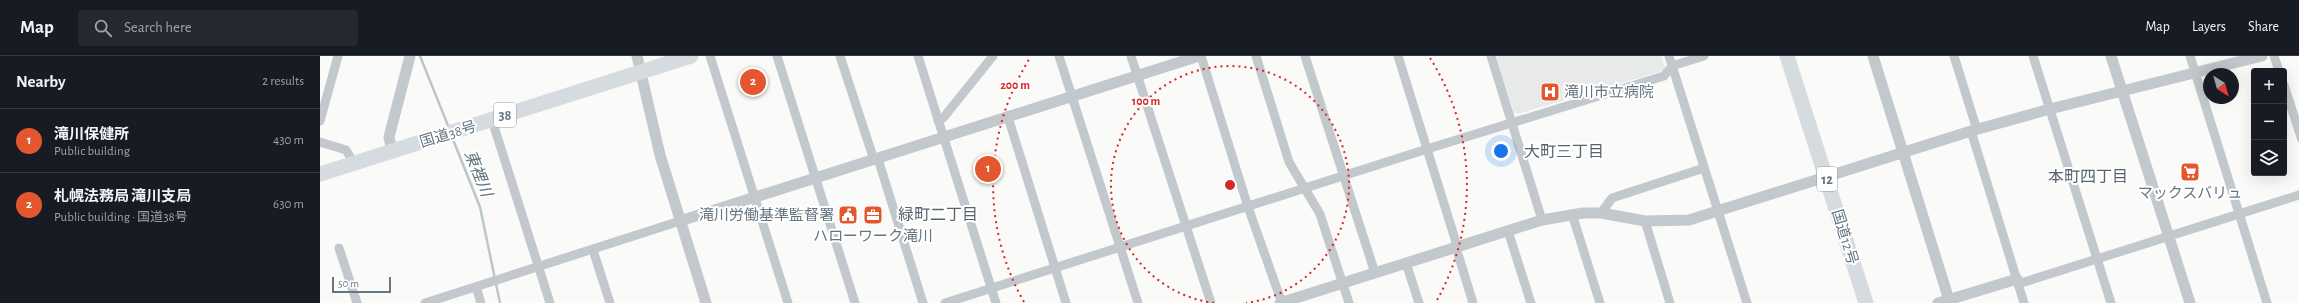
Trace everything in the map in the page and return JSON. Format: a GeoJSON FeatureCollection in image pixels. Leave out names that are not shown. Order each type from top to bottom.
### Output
{"type":"FeatureCollection","features":[{"type":"Feature","properties":{"kind":"highway","name":"国道38号"},"geometry":{"type":"LineString","coordinates":[[320,174],[691,56]]}},
{"type":"Feature","properties":{"kind":"highway","name":"国道12号"},"geometry":{"type":"LineString","coordinates":[[1787,56],[1866,303]]}},
{"type":"Feature","properties":{"kind":"street"},"geometry":{"type":"LineString","coordinates":[[320,121],[338,56]]}},
{"type":"Feature","properties":{"kind":"street"},"geometry":{"type":"LineString","coordinates":[[392,151],[389,137],[410,56]]}},
{"type":"Feature","properties":{"kind":"street"},"geometry":{"type":"LineString","coordinates":[[637,56],[660,156],[706,303]]}},
{"type":"Feature","properties":{"kind":"street"},"geometry":{"type":"LineString","coordinates":[[710,56],[788,303]]}},
{"type":"Feature","properties":{"kind":"street"},"geometry":{"type":"LineString","coordinates":[[777,56],[855,303]]}},
{"type":"Feature","properties":{"kind":"street"},"geometry":{"type":"LineString","coordinates":[[840,56],[876,159],[923,303]]}},
{"type":"Feature","properties":{"kind":"street"},"geometry":{"type":"LineString","coordinates":[[918,56],[996,303]]}},
{"type":"Feature","properties":{"kind":"street"},"geometry":{"type":"LineString","coordinates":[[938,121],[944,117],[993,56]]}},
{"type":"Feature","properties":{"kind":"street"},"geometry":{"type":"LineString","coordinates":[[1059,56],[1138,303]]}},
{"type":"Feature","properties":{"kind":"street"},"geometry":{"type":"LineString","coordinates":[[1131,56],[1211,303]]}},
{"type":"Feature","properties":{"kind":"street"},"geometry":{"type":"LineString","coordinates":[[425,303],[1200,56],[1248,207],[1281,303],[1542,220],[1572,214],[1601,213],[1644,221],[1689,220],[1902,154],[1974,130],[2050,109],[2262,56]]}},
{"type":"Feature","properties":{"kind":"street"},"geometry":{"type":"LineString","coordinates":[[1256,56],[1289,162],[1306,188],[1320,214],[1348,303]]}},
{"type":"Feature","properties":{"kind":"street"},"geometry":{"type":"LineString","coordinates":[[1305,56],[1375,273]]}},
{"type":"Feature","properties":{"kind":"street"},"geometry":{"type":"LineString","coordinates":[[1398,56],[1455,239],[1456,247],[1473,303]]}},
{"type":"Feature","properties":{"kind":"street"},"geometry":{"type":"LineString","coordinates":[[1491,56],[1542,220]]}},
{"type":"Feature","properties":{"kind":"street"},"geometry":{"type":"LineString","coordinates":[[1669,56],[1747,303]]}},
{"type":"Feature","properties":{"kind":"street"},"geometry":{"type":"LineString","coordinates":[[945,303],[1344,177],[1427,149],[1664,76],[1672,66],[1704,56]]}},
{"type":"Feature","properties":{"kind":"street"},"geometry":{"type":"LineString","coordinates":[[1873,56],[1946,302],[2097,259],[2299,195]]}},
{"type":"Feature","properties":{"kind":"street"},"geometry":{"type":"LineString","coordinates":[[1954,56],[2024,303]]}},
{"type":"Feature","properties":{"kind":"street"},"geometry":{"type":"LineString","coordinates":[[2033,56],[2111,303]]}},
{"type":"Feature","properties":{"kind":"street"},"geometry":{"type":"LineString","coordinates":[[2111,56],[2190,303]]}},
{"type":"Feature","properties":{"kind":"street"},"geometry":{"type":"LineString","coordinates":[[2190,56],[2266,303]]}},
{"type":"Feature","properties":{"kind":"street"},"geometry":{"type":"LineString","coordinates":[[2274,56],[2278,68]]}},
{"type":"Feature","properties":{"kind":"street"},"geometry":{"type":"LineString","coordinates":[[2287,94],[2299,131]]}},
{"type":"Feature","properties":{"kind":"street"},"geometry":{"type":"LineString","coordinates":[[1008,117],[1066,303]]}},
{"type":"Feature","properties":{"kind":"street"},"geometry":{"type":"LineString","coordinates":[[492,120],[550,303]]}},
{"type":"Feature","properties":{"kind":"street"},"geometry":{"type":"LineString","coordinates":[[320,142],[346,150],[354,163]]}},
{"type":"Feature","properties":{"kind":"street"},"geometry":{"type":"LineString","coordinates":[[1601,213],[1612,198],[1704,168]]}},
{"type":"Feature","properties":{"kind":"street"},"geometry":{"type":"LineString","coordinates":[[1572,214],[1600,303]]}},
{"type":"Feature","properties":{"kind":"street"},"geometry":{"type":"LineString","coordinates":[[1644,221],[1670,303]]}},
{"type":"Feature","properties":{"kind":"street"},"geometry":{"type":"LineString","coordinates":[[1508,231],[1531,303]]}},
{"type":"Feature","properties":{"kind":"street"},"geometry":{"type":"LineString","coordinates":[[339,248],[357,303]]}},
{"type":"Feature","properties":{"kind":"street"},"geometry":{"type":"LineString","coordinates":[[593,250],[610,303]]}},
{"type":"Feature","properties":{"kind":"street"},"geometry":{"type":"LineString","coordinates":[[1406,264],[1419,303]]}},
{"type":"Feature","properties":{"kind":"street"},"geometry":{"type":"LineString","coordinates":[[476,287],[481,303]]}},
{"type":"Feature","properties":{"kind":"shaded area","name":"滝川市立病院"},"geometry":{"type":"Polygon","coordinates":[[[1496,56],[1661,56],[1665,67],[1662,71],[1518,114],[1514,113],[1496,56]]]}},
{"type":"Feature","properties":{"kind":"waterway","name":"東裡川"},"geometry":{"type":"LineString","coordinates":[[420,56],[449,128]]}},
{"type":"Feature","properties":{"kind":"waterway"},"geometry":{"type":"LineString","coordinates":[[2296,132],[2299,141]]}},
{"type":"Feature","properties":{"kind":"waterway","name":"東裡川"},"geometry":{"type":"LineString","coordinates":[[452,137],[480,207],[500,303]]}},
{"type":"Feature","properties":{"kind":"place","name":"札幌法務局 滝川支局"},"geometry":{"type":"Point","coordinates":[753,82]}},
{"type":"Feature","properties":{"kind":"place","name":"滝川市立病院"},"geometry":{"type":"Point","coordinates":[1550,92]}},
{"type":"Feature","properties":{"kind":"place","name":"滝川保健所"},"geometry":{"type":"Point","coordinates":[988,169]}},
{"type":"Feature","properties":{"kind":"place","name":"マックスバリュ"},"geometry":{"type":"Point","coordinates":[2190,172]}},
{"type":"Feature","properties":{"kind":"place","name":"滝川労働基準監督署"},"geometry":{"type":"Point","coordinates":[848,215]}},
{"type":"Feature","properties":{"kind":"place","name":"ハローワーク滝川"},"geometry":{"type":"Point","coordinates":[873,215]}},
{"type":"Feature","properties":{"kind":"district","name":"大町三丁目"},"geometry":{"type":"Point","coordinates":[1564,151]}},
{"type":"Feature","properties":{"kind":"district","name":"本町四丁目"},"geometry":{"type":"Point","coordinates":[2088,176]}},
{"type":"Feature","properties":{"kind":"district","name":"緑町二丁目"},"geometry":{"type":"Point","coordinates":[938,214]}}]}
